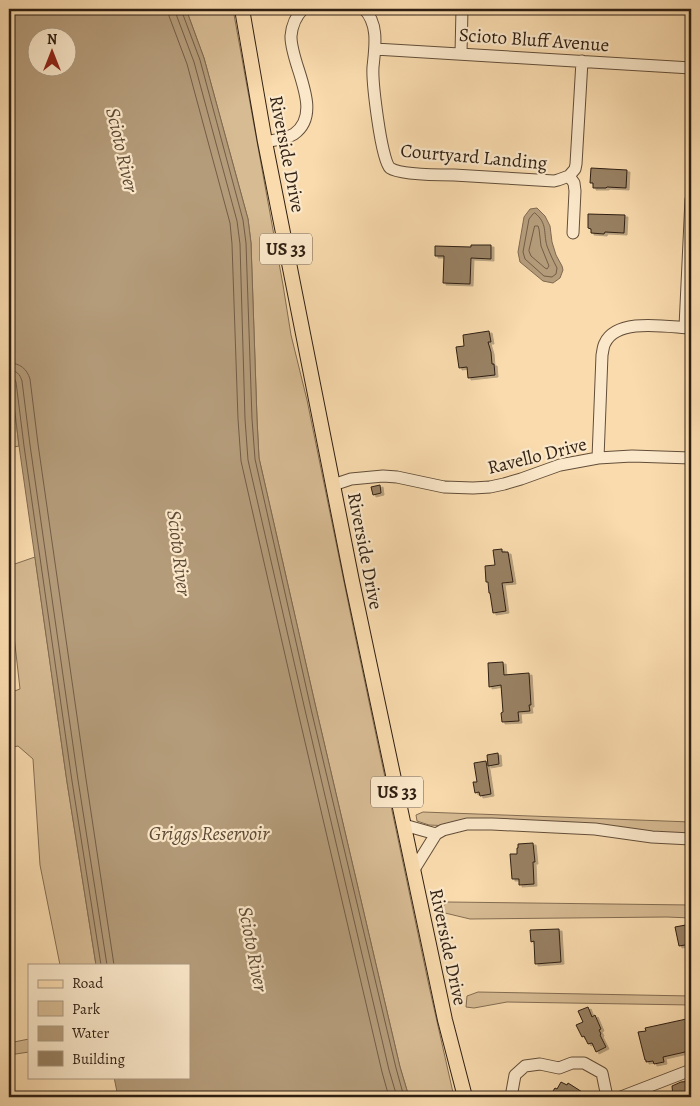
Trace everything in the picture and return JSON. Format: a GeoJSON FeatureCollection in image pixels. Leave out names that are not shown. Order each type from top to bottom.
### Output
{"type":"FeatureCollection","features":[{"type":"Feature","properties":{"kind":"main road","name":"Riverside Drive"},"geometry":{"type":"LineString","coordinates":[[242,9],[265,142],[333,485],[445,1020],[466,1097]]}},
{"type":"Feature","properties":{"kind":"street"},"geometry":{"type":"LineString","coordinates":[[265,142],[289,137],[294,134],[300,129],[306,117],[307,105],[291,38],[293,24],[303,9]]}},
{"type":"Feature","properties":{"kind":"street","name":"Courtyard Landing"},"geometry":{"type":"LineString","coordinates":[[364,9],[372,20],[374,28],[375,49],[372,72],[376,110],[388,166],[403,172],[427,174],[554,181],[569,176]]}},
{"type":"Feature","properties":{"kind":"street"},"geometry":{"type":"LineString","coordinates":[[461,53],[462,9]]}},
{"type":"Feature","properties":{"kind":"street","name":"Scioto Bluff Avenue"},"geometry":{"type":"LineString","coordinates":[[375,49],[691,68]]}},
{"type":"Feature","properties":{"kind":"street"},"geometry":{"type":"LineString","coordinates":[[573,233],[574,183],[569,176],[575,169],[576,164],[582,61]]}},
{"type":"Feature","properties":{"kind":"street"},"geometry":{"type":"LineString","coordinates":[[598,458],[604,343],[612,334],[630,326],[688,328],[691,199]]}},
{"type":"Feature","properties":{"kind":"street","name":"Ravello Drive"},"geometry":{"type":"LineString","coordinates":[[333,485],[351,479],[383,476],[397,477],[444,487],[490,487],[521,479],[560,465],[598,458],[632,456],[691,458]]}},
{"type":"Feature","properties":{"kind":"street"},"geometry":{"type":"LineString","coordinates":[[413,871],[436,834],[443,830],[467,824],[596,829],[652,837],[691,839]]}},
{"type":"Feature","properties":{"kind":"street"},"geometry":{"type":"LineString","coordinates":[[404,825],[436,834]]}},
{"type":"Feature","properties":{"kind":"street"},"geometry":{"type":"LineString","coordinates":[[511,1097],[515,1075],[525,1066],[540,1064],[559,1068],[572,1063],[584,1063],[602,1073],[607,1097]]}},
{"type":"Feature","properties":{"kind":"street"},"geometry":{"type":"LineString","coordinates":[[621,1097],[691,1070]]}},
{"type":"Feature","properties":{"kind":"green space"},"geometry":{"type":"Polygon","coordinates":[[[186,9],[233,9],[291,335],[307,400],[352,621],[454,1097],[409,1097],[400,1067],[259,458],[251,243],[248,219],[204,58],[186,9]]]}},
{"type":"Feature","properties":{"kind":"green space"},"geometry":{"type":"Polygon","coordinates":[[[9,363],[19,446],[9,448],[9,363]]]}},
{"type":"Feature","properties":{"kind":"green space"},"geometry":{"type":"Polygon","coordinates":[[[35,557],[67,782],[96,964],[60,964],[40,865],[33,759],[18,746],[9,748],[9,693],[20,689],[13,627],[9,629],[9,566],[35,557]]]}},
{"type":"Feature","properties":{"kind":"green space"},"geometry":{"type":"Polygon","coordinates":[[[423,812],[691,822],[691,837],[429,825],[417,821],[416,815],[423,812]]]}},
{"type":"Feature","properties":{"kind":"green space"},"geometry":{"type":"Polygon","coordinates":[[[448,902],[691,905],[691,918],[470,919],[445,913],[442,907],[448,902]]]}},
{"type":"Feature","properties":{"kind":"green space"},"geometry":{"type":"Polygon","coordinates":[[[478,992],[691,996],[691,1005],[507,1002],[474,1008],[466,1007],[467,996],[478,992]]]}},
{"type":"Feature","properties":{"kind":"green space"},"geometry":{"type":"Polygon","coordinates":[[[28,1039],[28,1052],[9,1055],[9,1043],[28,1039]]]}},
{"type":"Feature","properties":{"kind":"water","name":"Griggs Reservoir"},"geometry":{"type":"Polygon","coordinates":[[[9,9],[186,9],[204,58],[248,219],[251,243],[259,458],[400,1067],[409,1097],[118,1097],[114,1078],[190,1078],[190,964],[96,964],[67,782],[9,363],[9,9]]]}},
{"type":"Feature","properties":{"kind":"water"},"geometry":{"type":"Polygon","coordinates":[[[537,208],[545,216],[550,226],[552,242],[563,270],[560,278],[553,283],[543,281],[520,262],[518,252],[524,217],[530,209],[537,208]]]}},
{"type":"Feature","properties":{"kind":"building"},"geometry":{"type":"Polygon","coordinates":[[[591,168],[627,170],[626,188],[593,188],[593,183],[590,183],[591,168]]]}},
{"type":"Feature","properties":{"kind":"building"},"geometry":{"type":"Polygon","coordinates":[[[588,214],[625,215],[624,233],[591,233],[591,229],[588,228],[588,214]]]}},
{"type":"Feature","properties":{"kind":"building"},"geometry":{"type":"Polygon","coordinates":[[[471,245],[491,245],[491,259],[471,258],[470,284],[443,283],[444,256],[435,256],[435,246],[471,247],[471,245]]]}},
{"type":"Feature","properties":{"kind":"building"},"geometry":{"type":"Polygon","coordinates":[[[489,331],[491,342],[488,342],[495,375],[468,378],[467,367],[459,368],[456,347],[464,346],[463,335],[489,331]]]}},
{"type":"Feature","properties":{"kind":"building"},"geometry":{"type":"Polygon","coordinates":[[[380,485],[381,493],[373,495],[371,487],[380,485]]]}},
{"type":"Feature","properties":{"kind":"building"},"geometry":{"type":"Polygon","coordinates":[[[502,549],[502,552],[508,552],[513,582],[502,583],[506,611],[493,613],[488,582],[486,582],[485,566],[495,565],[493,550],[502,549]]]}},
{"type":"Feature","properties":{"kind":"building"},"geometry":{"type":"Polygon","coordinates":[[[503,662],[504,675],[529,673],[530,711],[518,712],[519,721],[502,722],[501,685],[489,687],[488,663],[503,662]]]}},
{"type":"Feature","properties":{"kind":"building"},"geometry":{"type":"Polygon","coordinates":[[[498,753],[499,764],[488,766],[487,755],[498,753]]]}},
{"type":"Feature","properties":{"kind":"building"},"geometry":{"type":"Polygon","coordinates":[[[486,761],[491,794],[480,796],[479,792],[475,793],[473,782],[477,782],[474,763],[486,761]]]}},
{"type":"Feature","properties":{"kind":"building"},"geometry":{"type":"Polygon","coordinates":[[[533,843],[535,862],[533,862],[534,884],[519,885],[519,879],[512,879],[510,854],[517,854],[518,844],[533,843]]]}},
{"type":"Feature","properties":{"kind":"building"},"geometry":{"type":"Polygon","coordinates":[[[691,924],[691,944],[679,946],[675,927],[691,924]]]}},
{"type":"Feature","properties":{"kind":"building"},"geometry":{"type":"Polygon","coordinates":[[[559,929],[561,962],[535,964],[534,941],[531,942],[530,930],[559,929]]]}},
{"type":"Feature","properties":{"kind":"building"},"geometry":{"type":"Polygon","coordinates":[[[588,1007],[592,1017],[595,1015],[601,1029],[599,1030],[600,1035],[606,1047],[596,1052],[592,1043],[588,1044],[584,1036],[582,1037],[576,1025],[583,1022],[578,1011],[588,1007]]]}},
{"type":"Feature","properties":{"kind":"building"},"geometry":{"type":"Polygon","coordinates":[[[691,1018],[691,1051],[663,1057],[664,1062],[654,1064],[653,1061],[646,1062],[638,1032],[646,1031],[645,1028],[691,1018]]]}},
{"type":"Feature","properties":{"kind":"building"},"geometry":{"type":"Polygon","coordinates":[[[691,1081],[691,1097],[673,1097],[672,1086],[681,1082],[691,1081]]]}},
{"type":"Feature","properties":{"kind":"building"},"geometry":{"type":"Polygon","coordinates":[[[561,1082],[567,1085],[568,1083],[590,1097],[549,1097],[561,1082]]]}},
{"type":"Feature","properties":{"kind":"water label","name":"Scioto River"},"geometry":{"type":"Point","coordinates":[122,150]}},
{"type":"Feature","properties":{"kind":"water label","name":"Scioto River"},"geometry":{"type":"Point","coordinates":[179,553]}},
{"type":"Feature","properties":{"kind":"water label","name":"Scioto River"},"geometry":{"type":"Point","coordinates":[253,949]}}]}
